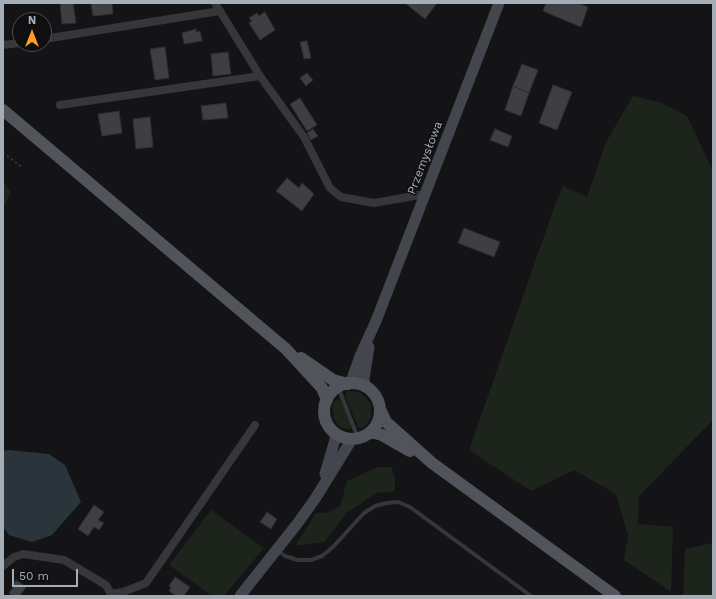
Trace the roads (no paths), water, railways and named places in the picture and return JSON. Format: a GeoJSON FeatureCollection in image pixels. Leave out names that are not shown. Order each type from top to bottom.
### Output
{"type":"FeatureCollection","features":[{"type":"Feature","properties":{"kind":"main road"},"geometry":{"type":"LineString","coordinates":[[3,110],[286,349],[322,388],[327,400]]}},
{"type":"Feature","properties":{"kind":"main road"},"geometry":{"type":"LineString","coordinates":[[286,349],[343,385]]}},
{"type":"Feature","properties":{"kind":"main road"},"geometry":{"type":"LineString","coordinates":[[432,463],[382,435],[375,433],[360,437],[343,437],[335,433],[325,418],[324,409],[331,393],[343,385],[357,384],[366,387],[375,396],[386,422],[432,463],[615,596]]}},
{"type":"Feature","properties":{"kind":"main road"},"geometry":{"type":"LineString","coordinates":[[360,437],[377,422],[380,409]]}},
{"type":"Feature","properties":{"kind":"street"},"geometry":{"type":"LineString","coordinates":[[215,3],[260,76],[304,137],[330,188],[341,196],[374,204],[425,194]]}},
{"type":"Feature","properties":{"kind":"street","name":"Przemysłowa"},"geometry":{"type":"LineString","coordinates":[[343,385],[352,379],[360,356],[376,321],[499,3]]}},
{"type":"Feature","properties":{"kind":"street"},"geometry":{"type":"LineString","coordinates":[[52,38],[220,11]]}},
{"type":"Feature","properties":{"kind":"street"},"geometry":{"type":"LineString","coordinates":[[60,105],[260,76]]}},
{"type":"Feature","properties":{"kind":"street","name":"Przemysłowa"},"geometry":{"type":"LineString","coordinates":[[366,387],[364,379],[365,365],[376,321]]}},
{"type":"Feature","properties":{"kind":"street"},"geometry":{"type":"LineString","coordinates":[[3,566],[14,557],[23,554],[64,560],[106,585],[111,595],[146,583],[255,425]]}},
{"type":"Feature","properties":{"kind":"street"},"geometry":{"type":"LineString","coordinates":[[321,488],[336,440],[335,433]]}},
{"type":"Feature","properties":{"kind":"street"},"geometry":{"type":"LineString","coordinates":[[240,596],[297,524],[321,488],[360,437]]}},
{"type":"Feature","properties":{"kind":"lane"},"geometry":{"type":"LineString","coordinates":[[343,385],[360,437]]}},
{"type":"Feature","properties":{"kind":"lane"},"geometry":{"type":"LineString","coordinates":[[276,550],[285,556],[298,560],[311,560],[322,556],[333,547],[364,513],[375,506],[387,502],[398,502],[410,507],[531,596]]}}]}
